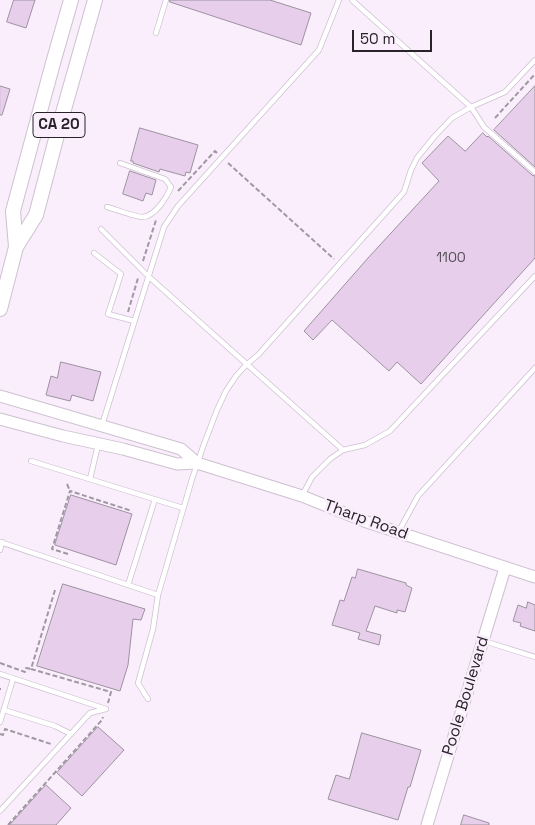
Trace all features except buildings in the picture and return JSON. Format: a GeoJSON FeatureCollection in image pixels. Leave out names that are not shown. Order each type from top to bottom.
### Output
{"type":"FeatureCollection","features":[{"type":"Feature","properties":{"kind":"highway","name":"CA 20"},"geometry":{"type":"LineString","coordinates":[[16,247],[13,211],[71,0]]}},
{"type":"Feature","properties":{"kind":"highway","name":"CA 20"},"geometry":{"type":"LineString","coordinates":[[0,309],[16,247],[36,215],[95,0]]}},
{"type":"Feature","properties":{"kind":"street","name":"Tharp Road"},"geometry":{"type":"LineString","coordinates":[[0,396],[180,449],[197,463]]}},
{"type":"Feature","properties":{"kind":"street","name":"Tharp Road"},"geometry":{"type":"LineString","coordinates":[[0,419],[177,464],[197,463],[302,496],[364,521],[535,577]]}},
{"type":"Feature","properties":{"kind":"street","name":"Poole Boulevard"},"geometry":{"type":"LineString","coordinates":[[427,825],[506,568]]}},
{"type":"Feature","properties":{"kind":"lane"},"geometry":{"type":"LineString","coordinates":[[156,34],[166,0]]}},
{"type":"Feature","properties":{"kind":"lane"},"geometry":{"type":"LineString","coordinates":[[102,427],[164,227],[178,206],[318,50],[339,0]]}},
{"type":"Feature","properties":{"kind":"lane"},"geometry":{"type":"LineString","coordinates":[[352,0],[471,107],[484,128],[535,172]]}},
{"type":"Feature","properties":{"kind":"lane"},"geometry":{"type":"LineString","coordinates":[[148,699],[138,683],[153,629],[158,595],[197,463],[226,391],[236,376],[258,355],[404,192],[417,158],[434,136],[452,118],[471,107],[505,92],[535,60]]}},
{"type":"Feature","properties":{"kind":"lane"},"geometry":{"type":"LineString","coordinates":[[107,207],[142,217],[152,214],[167,197],[171,187],[166,178],[120,163]]}},
{"type":"Feature","properties":{"kind":"lane"},"geometry":{"type":"LineString","coordinates":[[101,229],[148,276],[343,450]]}},
{"type":"Feature","properties":{"kind":"lane"},"geometry":{"type":"LineString","coordinates":[[94,253],[121,274],[108,314],[134,321]]}},
{"type":"Feature","properties":{"kind":"lane"},"geometry":{"type":"LineString","coordinates":[[302,496],[312,477],[330,459],[343,450],[365,445],[390,431],[535,276]]}},
{"type":"Feature","properties":{"kind":"lane"},"geometry":{"type":"LineString","coordinates":[[398,532],[418,496],[535,368]]}},
{"type":"Feature","properties":{"kind":"lane"},"geometry":{"type":"LineString","coordinates":[[90,479],[99,444]]}},
{"type":"Feature","properties":{"kind":"lane"},"geometry":{"type":"LineString","coordinates":[[31,461],[184,508]]}},
{"type":"Feature","properties":{"kind":"lane"},"geometry":{"type":"LineString","coordinates":[[128,585],[155,499]]}},
{"type":"Feature","properties":{"kind":"lane"},"geometry":{"type":"LineString","coordinates":[[0,550],[1,542],[158,595]]}},
{"type":"Feature","properties":{"kind":"lane"},"geometry":{"type":"LineString","coordinates":[[483,641],[535,656]]}},
{"type":"Feature","properties":{"kind":"lane"},"geometry":{"type":"LineString","coordinates":[[0,674],[106,709]]}},
{"type":"Feature","properties":{"kind":"lane"},"geometry":{"type":"LineString","coordinates":[[0,722],[14,679]]}},
{"type":"Feature","properties":{"kind":"lane"},"geometry":{"type":"LineString","coordinates":[[0,811],[90,713],[106,709]]}},
{"type":"Feature","properties":{"kind":"lane"},"geometry":{"type":"LineString","coordinates":[[4,710],[56,726],[71,734]]}},
{"type":"Feature","properties":{"kind":"path"},"geometry":{"type":"LineString","coordinates":[[495,118],[535,74]]}},
{"type":"Feature","properties":{"kind":"path"},"geometry":{"type":"LineString","coordinates":[[215,151],[340,264]]}},
{"type":"Feature","properties":{"kind":"path"},"geometry":{"type":"LineString","coordinates":[[67,484],[70,491],[52,549],[68,554]]}},
{"type":"Feature","properties":{"kind":"path"},"geometry":{"type":"LineString","coordinates":[[70,491],[132,511]]}},
{"type":"Feature","properties":{"kind":"path"},"geometry":{"type":"LineString","coordinates":[[31,669],[55,590]]}},
{"type":"Feature","properties":{"kind":"path"},"geometry":{"type":"LineString","coordinates":[[0,663],[25,672],[26,668],[31,669],[111,692],[102,720],[8,825]]}},
{"type":"Feature","properties":{"kind":"path"},"geometry":{"type":"LineString","coordinates":[[0,734],[3,735],[5,729],[50,744],[68,759]]}}]}
